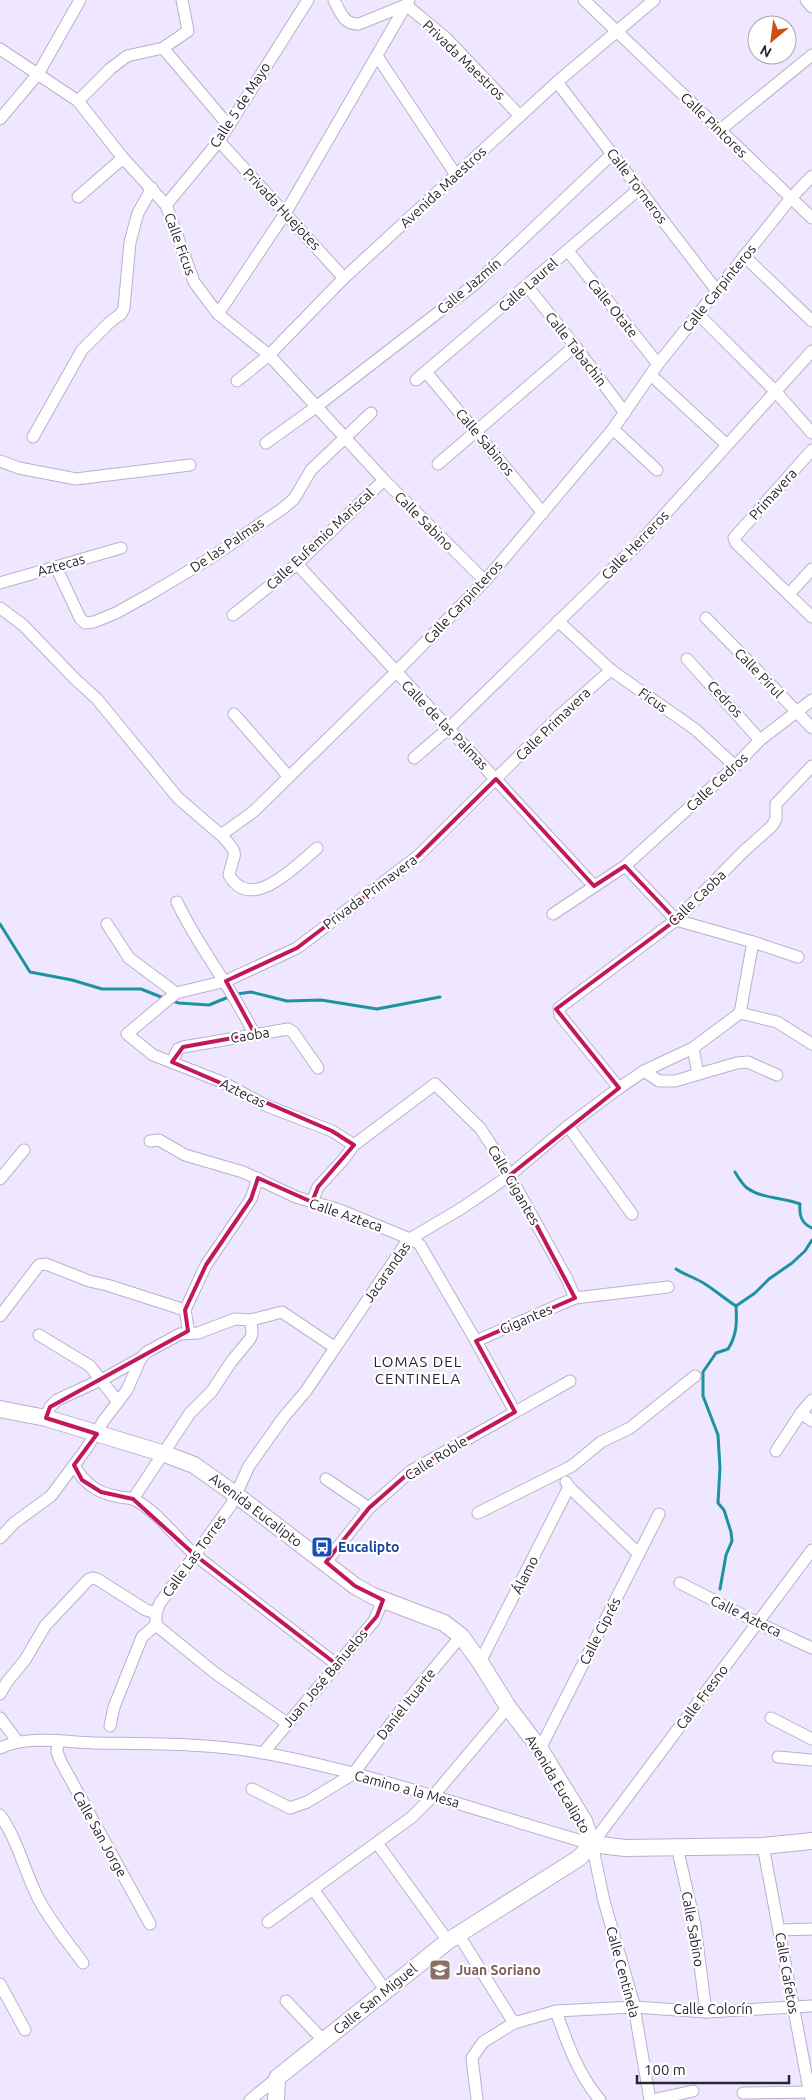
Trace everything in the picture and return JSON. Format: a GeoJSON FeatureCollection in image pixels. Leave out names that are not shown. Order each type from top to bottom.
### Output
{"type":"FeatureCollection","features":[{"type":"Feature","properties":{"kind":"street"},"geometry":{"type":"LineString","coordinates":[[0,119],[38,74],[80,0]]}},
{"type":"Feature","properties":{"kind":"street"},"geometry":{"type":"LineString","coordinates":[[78,101],[110,69],[127,56],[163,48],[188,31],[182,0]]}},
{"type":"Feature","properties":{"kind":"street","name":"Calle 5 de Mayo"},"geometry":{"type":"LineString","coordinates":[[166,205],[219,140],[308,0]]}},
{"type":"Feature","properties":{"kind":"street"},"geometry":{"type":"LineString","coordinates":[[334,0],[345,21],[352,24],[359,24],[408,3]]}},
{"type":"Feature","properties":{"kind":"street","name":"Calle Pintores"},"geometry":{"type":"LineString","coordinates":[[584,0],[812,218]]}},
{"type":"Feature","properties":{"kind":"street","name":"Avenida Maestros"},"geometry":{"type":"LineString","coordinates":[[238,380],[270,355],[344,278],[557,82],[654,0]]}},
{"type":"Feature","properties":{"kind":"street"},"geometry":{"type":"LineString","coordinates":[[806,0],[812,7]]}},
{"type":"Feature","properties":{"kind":"street"},"geometry":{"type":"LineString","coordinates":[[218,314],[286,212],[408,3]]}},
{"type":"Feature","properties":{"kind":"street","name":"Privada Maestros"},"geometry":{"type":"LineString","coordinates":[[408,3],[446,38],[520,116]]}},
{"type":"Feature","properties":{"kind":"street"},"geometry":{"type":"LineString","coordinates":[[163,48],[228,126]]}},
{"type":"Feature","properties":{"kind":"street","name":"Calle Ficus"},"geometry":{"type":"LineString","coordinates":[[0,49],[78,101],[123,158],[166,205],[194,282],[218,314],[270,355],[345,437]]}},
{"type":"Feature","properties":{"kind":"street"},"geometry":{"type":"LineString","coordinates":[[377,56],[456,175]]}},
{"type":"Feature","properties":{"kind":"street"},"geometry":{"type":"LineString","coordinates":[[720,130],[812,56]]}},
{"type":"Feature","properties":{"kind":"street","name":"Calle Torneros"},"geometry":{"type":"LineString","coordinates":[[557,82],[717,291]]}},
{"type":"Feature","properties":{"kind":"street","name":"Privada Huejotes"},"geometry":{"type":"LineString","coordinates":[[219,140],[344,278]]}},
{"type":"Feature","properties":{"kind":"street","name":"Calle Jazmín"},"geometry":{"type":"LineString","coordinates":[[266,443],[316,407],[475,284],[612,154]]}},
{"type":"Feature","properties":{"kind":"street"},"geometry":{"type":"LineString","coordinates":[[78,197],[123,158]]}},
{"type":"Feature","properties":{"kind":"street","name":"Calle Carpinteros"},"geometry":{"type":"LineString","coordinates":[[221,835],[253,812],[396,673],[485,581],[613,429],[652,376],[658,364],[791,198],[812,176]]}},
{"type":"Feature","properties":{"kind":"street"},"geometry":{"type":"LineString","coordinates":[[33,437],[82,350],[111,321],[121,314],[124,308],[130,242],[138,212],[152,188]]}},
{"type":"Feature","properties":{"kind":"street","name":"Calle Laurel"},"geometry":{"type":"LineString","coordinates":[[416,380],[639,189]]}},
{"type":"Feature","properties":{"kind":"street","name":"Calle Otate"},"geometry":{"type":"LineString","coordinates":[[568,251],[658,364]]}},
{"type":"Feature","properties":{"kind":"street"},"geometry":{"type":"LineString","coordinates":[[744,256],[812,321]]}},
{"type":"Feature","properties":{"kind":"street","name":"Calle Tabachin"},"geometry":{"type":"LineString","coordinates":[[527,286],[625,413]]}},
{"type":"Feature","properties":{"kind":"street"},"geometry":{"type":"LineString","coordinates":[[698,314],[776,392],[812,433]]}},
{"type":"Feature","properties":{"kind":"street"},"geometry":{"type":"LineString","coordinates":[[438,464],[575,346]]}},
{"type":"Feature","properties":{"kind":"street","name":"Calle Herreros"},"geometry":{"type":"LineString","coordinates":[[414,758],[449,728],[640,542],[812,351]]}},
{"type":"Feature","properties":{"kind":"street","name":"Calle Sabinos"},"geometry":{"type":"LineString","coordinates":[[426,372],[543,513]]}},
{"type":"Feature","properties":{"kind":"street"},"geometry":{"type":"LineString","coordinates":[[652,376],[728,445]]}},
{"type":"Feature","properties":{"kind":"street","name":"De las Palmas"},"geometry":{"type":"LineString","coordinates":[[56,567],[80,618],[85,623],[94,622],[116,613],[212,557],[282,509],[294,499],[311,470],[371,413]]}},
{"type":"Feature","properties":{"kind":"street"},"geometry":{"type":"LineString","coordinates":[[613,429],[656,470]]}},
{"type":"Feature","properties":{"kind":"street","name":"Calle Sabino"},"geometry":{"type":"LineString","coordinates":[[345,437],[384,480],[485,581]]}},
{"type":"Feature","properties":{"kind":"street","name":"Primavera"},"geometry":{"type":"LineString","coordinates":[[789,594],[736,543],[734,538],[812,450]]}},
{"type":"Feature","properties":{"kind":"street"},"geometry":{"type":"LineString","coordinates":[[0,461],[19,468],[76,479],[190,465]]}},
{"type":"Feature","properties":{"kind":"street","name":"Calle Eufemio Mariscal"},"geometry":{"type":"LineString","coordinates":[[233,615],[297,564],[384,480]]}},
{"type":"Feature","properties":{"kind":"street","name":"Aztecas"},"geometry":{"type":"LineString","coordinates":[[0,583],[121,548]]}},
{"type":"Feature","properties":{"kind":"street","name":"Calle de las Palmas"},"geometry":{"type":"LineString","coordinates":[[297,564],[594,886]]}},
{"type":"Feature","properties":{"kind":"street"},"geometry":{"type":"LineString","coordinates":[[812,569],[789,594],[812,617]]}},
{"type":"Feature","properties":{"kind":"street"},"geometry":{"type":"LineString","coordinates":[[0,608],[23,625],[74,679],[97,699],[178,798],[221,835],[235,852],[236,858],[229,875],[239,888],[247,890],[274,884],[317,848]]}},
{"type":"Feature","properties":{"kind":"street","name":"Calle Pirul"},"geometry":{"type":"LineString","coordinates":[[706,618],[812,728]]}},
{"type":"Feature","properties":{"kind":"street"},"geometry":{"type":"LineString","coordinates":[[558,621],[611,670]]}},
{"type":"Feature","properties":{"kind":"street","name":"Cedros"},"geometry":{"type":"LineString","coordinates":[[687,659],[760,740]]}},
{"type":"Feature","properties":{"kind":"street","name":"Ficus"},"geometry":{"type":"LineString","coordinates":[[611,670],[696,730],[735,766]]}},
{"type":"Feature","properties":{"kind":"street","name":"Calle Primavera"},"geometry":{"type":"LineString","coordinates":[[496,779],[560,715],[611,670]]}},
{"type":"Feature","properties":{"kind":"street","name":"Calle Cedros"},"geometry":{"type":"LineString","coordinates":[[553,914],[625,866],[735,766],[760,740],[812,700]]}},
{"type":"Feature","properties":{"kind":"street"},"geometry":{"type":"LineString","coordinates":[[234,714],[289,777]]}},
{"type":"Feature","properties":{"kind":"street","name":"Calle Caoba"},"geometry":{"type":"LineString","coordinates":[[619,1088],[560,1014],[558,1008],[676,920],[744,851],[772,826],[776,819],[776,804],[812,766]]}},
{"type":"Feature","properties":{"kind":"street","name":"Privada Primavera"},"geometry":{"type":"LineString","coordinates":[[176,993],[226,982],[297,948],[418,856],[496,779]]}},
{"type":"Feature","properties":{"kind":"street"},"geometry":{"type":"LineString","coordinates":[[625,866],[676,920],[798,957]]}},
{"type":"Feature","properties":{"kind":"street"},"geometry":{"type":"LineString","coordinates":[[177,902],[196,940],[226,982],[254,1034]]}},
{"type":"Feature","properties":{"kind":"street"},"geometry":{"type":"LineString","coordinates":[[107,924],[129,958],[176,993]]}},
{"type":"Feature","properties":{"kind":"street"},"geometry":{"type":"LineString","coordinates":[[753,942],[740,1013],[777,1022],[812,1044]]}},
{"type":"Feature","properties":{"kind":"street","name":"Aztecas"},"geometry":{"type":"LineString","coordinates":[[176,993],[127,1034],[153,1055],[222,1082],[265,1105],[332,1131],[354,1145]]}},
{"type":"Feature","properties":{"kind":"street","name":"Jacarandas"},"geometry":{"type":"LineString","coordinates":[[235,1494],[249,1466],[283,1418],[306,1391],[334,1347],[410,1239],[462,1208],[510,1175],[568,1126],[619,1088],[644,1071],[693,1048],[740,1013]]}},
{"type":"Feature","properties":{"kind":"street","name":"Caoba"},"geometry":{"type":"LineString","coordinates":[[172,1062],[178,1049],[183,1047],[254,1034],[290,1030],[318,1068]]}},
{"type":"Feature","properties":{"kind":"street"},"geometry":{"type":"LineString","coordinates":[[693,1048],[698,1074]]}},
{"type":"Feature","properties":{"kind":"street"},"geometry":{"type":"LineString","coordinates":[[644,1071],[660,1081],[675,1081],[737,1063],[748,1062],[777,1075]]}},
{"type":"Feature","properties":{"kind":"street","name":"Calle Gigantes"},"geometry":{"type":"LineString","coordinates":[[354,1145],[435,1084],[480,1128],[510,1175],[567,1279],[575,1298]]}},
{"type":"Feature","properties":{"kind":"street"},"geometry":{"type":"LineString","coordinates":[[568,1126],[632,1214]]}},
{"type":"Feature","properties":{"kind":"street","name":"Calle Azteca"},"geometry":{"type":"LineString","coordinates":[[150,1141],[164,1142],[185,1155],[213,1162],[258,1178],[291,1195],[340,1210],[420,1245],[515,1412]]}},
{"type":"Feature","properties":{"kind":"street"},"geometry":{"type":"LineString","coordinates":[[312,1202],[318,1187],[354,1145]]}},
{"type":"Feature","properties":{"kind":"street"},"geometry":{"type":"LineString","coordinates":[[0,1179],[24,1150]]}},
{"type":"Feature","properties":{"kind":"street"},"geometry":{"type":"LineString","coordinates":[[188,1333],[186,1310],[206,1265],[247,1204],[258,1178]]}},
{"type":"Feature","properties":{"kind":"street"},"geometry":{"type":"LineString","coordinates":[[0,1316],[38,1265],[46,1264],[89,1281],[186,1310]]}},
{"type":"Feature","properties":{"kind":"street","name":"Gigantes"},"geometry":{"type":"LineString","coordinates":[[476,1341],[575,1298],[668,1287]]}},
{"type":"Feature","properties":{"kind":"street"},"geometry":{"type":"LineString","coordinates":[[46,1418],[50,1408],[57,1400],[100,1381],[141,1358],[149,1350],[180,1334],[198,1333],[235,1319],[251,1320],[277,1312],[285,1313],[334,1347]]}},
{"type":"Feature","properties":{"kind":"street"},"geometry":{"type":"LineString","coordinates":[[134,1499],[190,1413],[212,1392],[231,1362],[250,1339],[251,1320]]}},
{"type":"Feature","properties":{"kind":"street"},"geometry":{"type":"LineString","coordinates":[[39,1336],[90,1366],[118,1402]]}},
{"type":"Feature","properties":{"kind":"street"},"geometry":{"type":"LineString","coordinates":[[0,1538],[14,1523],[51,1496],[130,1385],[141,1358]]}},
{"type":"Feature","properties":{"kind":"street"},"geometry":{"type":"LineString","coordinates":[[478,1513],[572,1466],[601,1442],[630,1428],[695,1376]]}},
{"type":"Feature","properties":{"kind":"street","name":"Calle Roble"},"geometry":{"type":"LineString","coordinates":[[326,1562],[369,1508],[411,1470],[570,1381]]}},
{"type":"Feature","properties":{"kind":"street"},"geometry":{"type":"LineString","coordinates":[[776,1451],[812,1400]]}},
{"type":"Feature","properties":{"kind":"street","name":"Avenida Eucalipto"},"geometry":{"type":"LineString","coordinates":[[1,1412],[46,1418],[164,1454],[201,1469],[326,1562],[355,1586],[384,1600],[444,1623],[461,1636],[508,1707],[540,1749],[584,1822],[592,1844]]}},
{"type":"Feature","properties":{"kind":"street"},"geometry":{"type":"LineString","coordinates":[[801,1413],[812,1421]]}},
{"type":"Feature","properties":{"kind":"street"},"geometry":{"type":"LineString","coordinates":[[74,1465],[82,1480],[101,1492],[134,1499],[176,1535],[195,1555],[336,1664]]}},
{"type":"Feature","properties":{"kind":"street"},"geometry":{"type":"LineString","coordinates":[[560,1472],[569,1487],[639,1554]]}},
{"type":"Feature","properties":{"kind":"street"},"geometry":{"type":"LineString","coordinates":[[326,1479],[369,1508]]}},
{"type":"Feature","properties":{"kind":"street","name":"Álamo"},"geometry":{"type":"LineString","coordinates":[[480,1662],[569,1487]]}},
{"type":"Feature","properties":{"kind":"street","name":"Calle Las Torres"},"geometry":{"type":"LineString","coordinates":[[110,1726],[114,1708],[142,1637],[156,1619],[160,1603],[231,1505],[235,1494]]}},
{"type":"Feature","properties":{"kind":"street","name":"Calle Ciprés"},"geometry":{"type":"LineString","coordinates":[[540,1749],[659,1514]]}},
{"type":"Feature","properties":{"kind":"street","name":"Calle Fresno"},"geometry":{"type":"LineString","coordinates":[[592,1844],[812,1550]]}},
{"type":"Feature","properties":{"kind":"street"},"geometry":{"type":"LineString","coordinates":[[0,1694],[25,1660],[45,1626],[89,1579],[93,1578],[146,1610],[215,1673],[287,1723]]}},
{"type":"Feature","properties":{"kind":"street","name":"Calle Azteca"},"geometry":{"type":"LineString","coordinates":[[680,1583],[812,1648]]}},
{"type":"Feature","properties":{"kind":"street","name":"Juan José Bañuelos"},"geometry":{"type":"LineString","coordinates":[[263,1753],[377,1616],[384,1600]]}},
{"type":"Feature","properties":{"kind":"street","name":"Daniel Ituarte"},"geometry":{"type":"LineString","coordinates":[[353,1774],[416,1690],[461,1636]]}},
{"type":"Feature","properties":{"kind":"street"},"geometry":{"type":"LineString","coordinates":[[268,1922],[412,1817],[434,1795],[508,1707]]}},
{"type":"Feature","properties":{"kind":"street"},"geometry":{"type":"LineString","coordinates":[[0,1718],[18,1742]]}},
{"type":"Feature","properties":{"kind":"street"},"geometry":{"type":"LineString","coordinates":[[771,1718],[812,1739]]}},
{"type":"Feature","properties":{"kind":"street","name":"Camino a la Mesa"},"geometry":{"type":"LineString","coordinates":[[0,1748],[18,1742],[58,1742],[178,1746],[263,1753],[434,1795],[592,1844],[625,1848],[763,1846],[812,1840]]}},
{"type":"Feature","properties":{"kind":"street","name":"Calle San Jorge"},"geometry":{"type":"LineString","coordinates":[[58,1742],[57,1752],[61,1762],[150,1924]]}},
{"type":"Feature","properties":{"kind":"street"},"geometry":{"type":"LineString","coordinates":[[778,1757],[812,1760]]}},
{"type":"Feature","properties":{"kind":"street"},"geometry":{"type":"LineString","coordinates":[[252,1789],[290,1808],[307,1802],[353,1774]]}},
{"type":"Feature","properties":{"kind":"street"},"geometry":{"type":"LineString","coordinates":[[0,1815],[10,1832],[38,1897],[49,1917],[82,1963]]}},
{"type":"Feature","properties":{"kind":"street"},"geometry":{"type":"LineString","coordinates":[[377,1843],[453,1938],[514,2023]]}},
{"type":"Feature","properties":{"kind":"street","name":"Calle San Miguel"},"geometry":{"type":"LineString","coordinates":[[277,2078],[453,1938],[579,1858],[592,1844]]}},
{"type":"Feature","properties":{"kind":"street","name":"Calle Centinela"},"geometry":{"type":"LineString","coordinates":[[592,1844],[604,1901],[634,2007],[651,2100]]}},
{"type":"Feature","properties":{"kind":"street","name":"Calle Cafetos"},"geometry":{"type":"LineString","coordinates":[[763,1846],[811,2094]]}},
{"type":"Feature","properties":{"kind":"street","name":"Calle Sabino"},"geometry":{"type":"LineString","coordinates":[[677,1847],[695,1925],[706,2012]]}},
{"type":"Feature","properties":{"kind":"street"},"geometry":{"type":"LineString","coordinates":[[313,1889],[386,1991]]}},
{"type":"Feature","properties":{"kind":"street"},"geometry":{"type":"LineString","coordinates":[[780,1930],[812,1929]]}},
{"type":"Feature","properties":{"kind":"street"},"geometry":{"type":"LineString","coordinates":[[0,1984],[24,2030]]}},
{"type":"Feature","properties":{"kind":"street"},"geometry":{"type":"LineString","coordinates":[[286,2001],[324,2041]]}},
{"type":"Feature","properties":{"kind":"street","name":"Calle Colorín"},"geometry":{"type":"LineString","coordinates":[[478,2100],[472,2058],[483,2042],[514,2023],[556,2011],[634,2007],[706,2012],[812,2006]]}},
{"type":"Feature","properties":{"kind":"street"},"geometry":{"type":"LineString","coordinates":[[556,2011],[565,2038],[585,2083],[600,2100]]}},
{"type":"Feature","properties":{"kind":"street"},"geometry":{"type":"LineString","coordinates":[[250,2100],[277,2078]]}},
{"type":"Feature","properties":{"kind":"street"},"geometry":{"type":"LineString","coordinates":[[276,2100],[277,2078]]}},
{"type":"Feature","properties":{"kind":"street"},"geometry":{"type":"LineString","coordinates":[[651,2100],[693,2091]]}},
{"type":"Feature","properties":{"kind":"street"},"geometry":{"type":"LineString","coordinates":[[743,2093],[811,2094]]}},
{"type":"Feature","properties":{"kind":"highlighted area"},"geometry":{"type":"Polygon","coordinates":[[[496,779],[594,886],[625,866],[676,920],[556,1009],[619,1088],[510,1175],[575,1298],[476,1341],[515,1412],[411,1471],[369,1508],[326,1562],[355,1586],[383,1600],[377,1616],[336,1664],[195,1555],[133,1499],[101,1492],[82,1480],[74,1465],[97,1434],[46,1418],[50,1407],[188,1331],[185,1310],[206,1265],[251,1199],[258,1178],[312,1202],[318,1187],[354,1145],[332,1131],[172,1062],[183,1047],[255,1034],[226,981],[297,948],[418,856],[496,779]]]}},
{"type":"Feature","properties":{"kind":"waterway"},"geometry":{"type":"LineString","coordinates":[[0,924],[30,972],[72,980],[102,989],[141,989],[166,999]]}},
{"type":"Feature","properties":{"kind":"waterway"},"geometry":{"type":"LineString","coordinates":[[237,994],[251,992],[287,1001],[321,1000],[377,1009],[440,997]]}},
{"type":"Feature","properties":{"kind":"waterway"},"geometry":{"type":"LineString","coordinates":[[172,1001],[209,1005],[231,996]]}},
{"type":"Feature","properties":{"kind":"waterway"},"geometry":{"type":"LineString","coordinates":[[735,1172],[743,1185],[753,1192],[800,1204],[802,1218],[805,1224],[812,1228]]}},
{"type":"Feature","properties":{"kind":"waterway"},"geometry":{"type":"LineString","coordinates":[[720,1589],[726,1555],[732,1541],[724,1510],[718,1503],[720,1468],[718,1435],[703,1396],[703,1372],[716,1353],[728,1349],[731,1344],[736,1328],[736,1306],[792,1263],[805,1251],[812,1240]]}},
{"type":"Feature","properties":{"kind":"waterway"},"geometry":{"type":"LineString","coordinates":[[676,1269],[705,1284],[736,1306]]}},
{"type":"Feature","properties":{"kind":"place","name":"Eucalipto"},"geometry":{"type":"Point","coordinates":[322,1547]}},
{"type":"Feature","properties":{"kind":"place","name":"Juan Soriano"},"geometry":{"type":"Point","coordinates":[440,1970]}},
{"type":"Feature","properties":{"kind":"district","name":"LOMAS DEL CENTINELA"},"geometry":{"type":"Point","coordinates":[418,1370]}}]}
